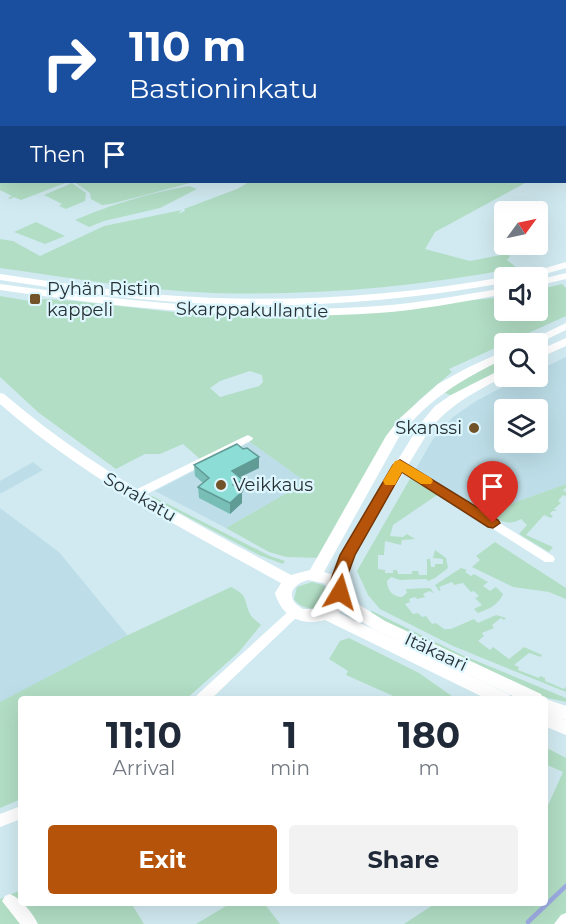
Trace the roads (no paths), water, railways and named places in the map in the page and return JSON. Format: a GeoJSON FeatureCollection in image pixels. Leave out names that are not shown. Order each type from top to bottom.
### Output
{"type":"FeatureCollection","features":[{"type":"Feature","properties":{"kind":"street"},"geometry":{"type":"LineString","coordinates":[[548,270],[566,265]]}},
{"type":"Feature","properties":{"kind":"street"},"geometry":{"type":"LineString","coordinates":[[548,280],[566,276]]}},
{"type":"Feature","properties":{"kind":"street","name":"Skarppakullantie"},"geometry":{"type":"LineString","coordinates":[[0,277],[141,296],[252,302],[377,298],[494,282]]}},
{"type":"Feature","properties":{"kind":"street","name":"Skarppakullantie"},"geometry":{"type":"LineString","coordinates":[[0,287],[140,306],[252,312],[382,308],[494,292]]}},
{"type":"Feature","properties":{"kind":"street"},"geometry":{"type":"LineString","coordinates":[[548,335],[566,326]]}},
{"type":"Feature","properties":{"kind":"street"},"geometry":{"type":"LineString","coordinates":[[548,350],[566,342]]}},
{"type":"Feature","properties":{"kind":"street"},"geometry":{"type":"LineString","coordinates":[[315,575],[393,436],[414,409],[446,383],[494,360]]}},
{"type":"Feature","properties":{"kind":"street"},"geometry":{"type":"LineString","coordinates":[[338,592],[327,578],[315,575],[302,576],[290,581],[283,598],[287,606],[295,612],[315,616],[327,614],[336,608],[338,592],[350,550],[424,427],[440,409],[455,398],[494,377]]}},
{"type":"Feature","properties":{"kind":"street","name":"Sorakatu"},"geometry":{"type":"LineString","coordinates":[[0,397],[64,450],[135,495],[290,581]]}},
{"type":"Feature","properties":{"kind":"street"},"geometry":{"type":"LineString","coordinates":[[135,495],[248,438]]}},
{"type":"Feature","properties":{"kind":"street"},"geometry":{"type":"LineString","coordinates":[[400,465],[549,559]]}},
{"type":"Feature","properties":{"kind":"street","name":"Itäkaari"},"geometry":{"type":"LineString","coordinates":[[338,592],[379,625],[529,696]]}},
{"type":"Feature","properties":{"kind":"street"},"geometry":{"type":"LineString","coordinates":[[205,696],[295,612]]}},
{"type":"Feature","properties":{"kind":"street","name":"Itäkaari"},"geometry":{"type":"LineString","coordinates":[[327,614],[497,696]]}},
{"type":"Feature","properties":{"kind":"street"},"geometry":{"type":"LineString","coordinates":[[548,706],[566,713]]}},
{"type":"Feature","properties":{"kind":"street"},"geometry":{"type":"LineString","coordinates":[[548,720],[566,728]]}},
{"type":"Feature","properties":{"kind":"street"},"geometry":{"type":"LineString","coordinates":[[0,821],[18,813]]}},
{"type":"Feature","properties":{"kind":"street"},"geometry":{"type":"LineString","coordinates":[[10,901],[30,924]]}},
{"type":"Feature","properties":{"kind":"street"},"geometry":{"type":"LineString","coordinates":[[562,924],[566,920]]}},
{"type":"Feature","properties":{"kind":"waterway"},"geometry":{"type":"LineString","coordinates":[[548,903],[566,886]]}},
{"type":"Feature","properties":{"kind":"waterway"},"geometry":{"type":"LineString","coordinates":[[528,922],[545,906]]}},
{"type":"Feature","properties":{"kind":"place","name":"Pyhän Ristin kappeli"},"geometry":{"type":"Point","coordinates":[35,299]}},
{"type":"Feature","properties":{"kind":"place","name":"Skanssi"},"geometry":{"type":"Point","coordinates":[474,428]}},
{"type":"Feature","properties":{"kind":"place","name":"Veikkaus"},"geometry":{"type":"Point","coordinates":[221,485]}}]}
